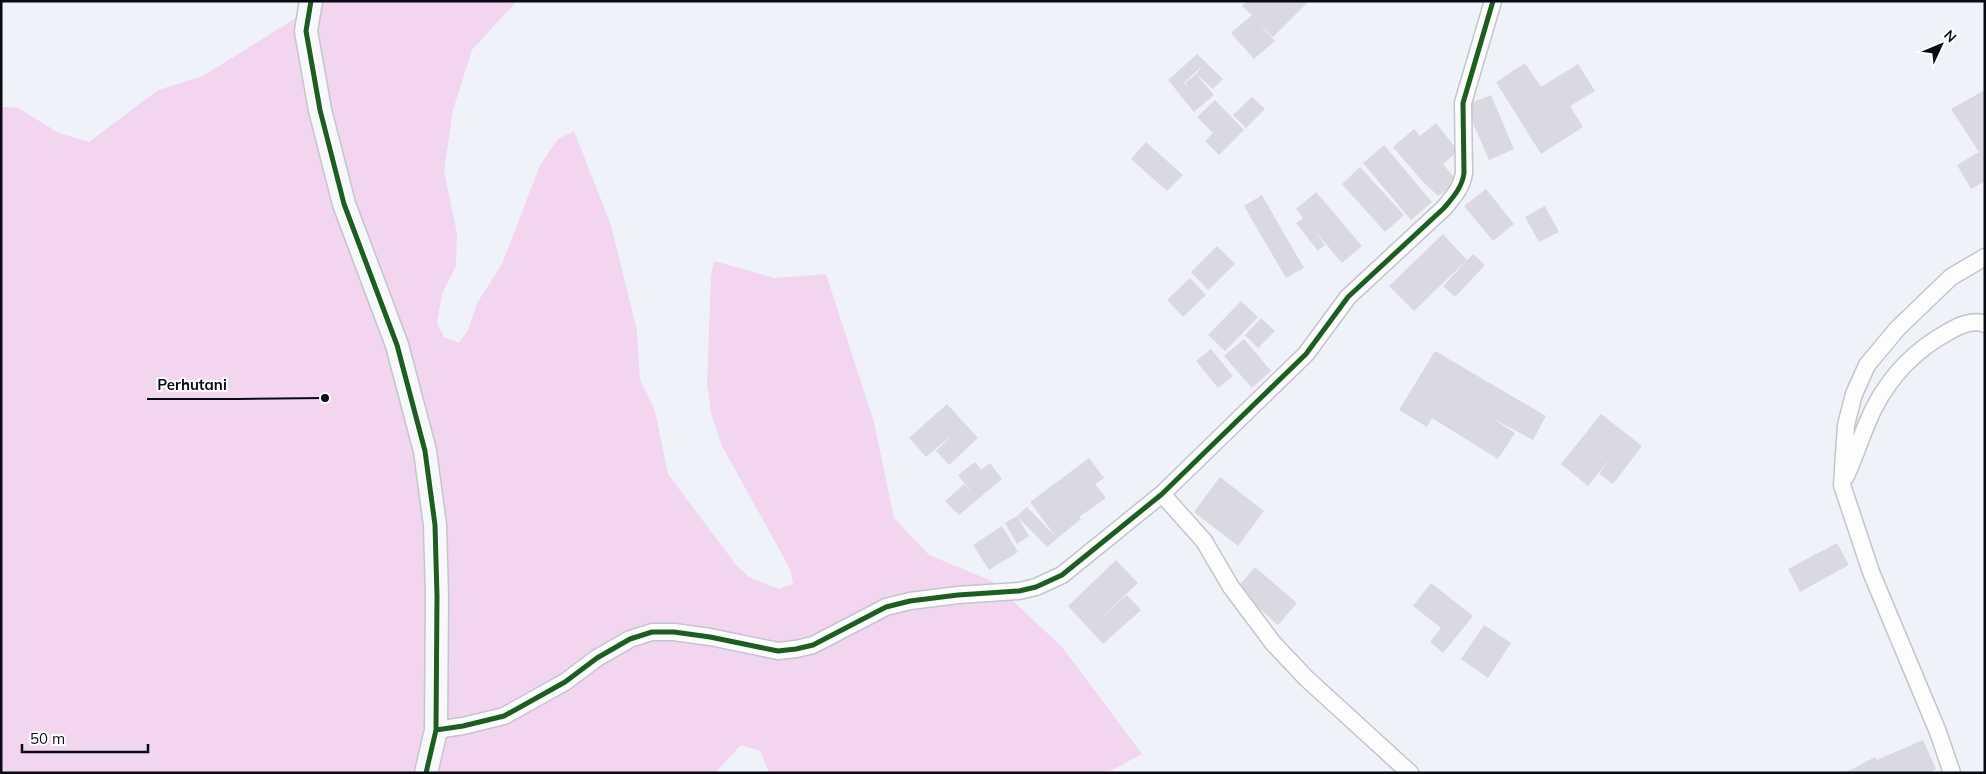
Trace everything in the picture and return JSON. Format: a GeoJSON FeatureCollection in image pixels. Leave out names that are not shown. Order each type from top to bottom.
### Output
{"type":"FeatureCollection","features":[{"type":"Feature","properties":{"kind":"street"},"geometry":{"type":"LineString","coordinates":[[311,1],[306,31],[325,129],[344,204],[396,345],[425,451],[435,543],[437,596],[436,730],[426,773]]}},
{"type":"Feature","properties":{"kind":"street"},"geometry":{"type":"LineString","coordinates":[[436,730],[463,726],[504,716],[564,682],[597,658],[630,639],[652,632],[674,632],[710,637],[778,651],[796,649],[813,645],[886,607],[910,601],[958,595],[1019,591],[1036,587],[1062,575],[1162,494],[1306,354],[1348,297],[1444,208],[1463,183],[1465,165],[1463,104],[1493,1]]}},
{"type":"Feature","properties":{"kind":"street"},"geometry":{"type":"LineString","coordinates":[[1952,773],[1938,732],[1870,572],[1842,485],[1846,425],[1854,394],[1867,365],[1898,328],[1951,277],[1985,257]]}},
{"type":"Feature","properties":{"kind":"street"},"geometry":{"type":"LineString","coordinates":[[1842,485],[1874,409],[1894,376],[1910,357],[1928,342],[1960,325],[1981,322],[1985,324]]}},
{"type":"Feature","properties":{"kind":"street"},"geometry":{"type":"LineString","coordinates":[[1162,494],[1204,541],[1231,587],[1273,643],[1306,678],[1410,773]]}},
{"type":"Feature","properties":{"kind":"shaded area"},"geometry":{"type":"Polygon","coordinates":[[[323,1],[517,1],[472,50],[453,110],[444,171],[457,233],[456,266],[442,294],[437,323],[444,337],[459,343],[468,330],[477,303],[502,264],[540,165],[558,139],[574,131],[611,225],[637,331],[640,379],[655,411],[668,474],[737,566],[749,577],[779,589],[793,584],[790,569],[722,446],[712,417],[707,385],[711,277],[714,261],[775,278],[826,274],[874,422],[894,518],[929,555],[992,581],[1063,648],[1142,754],[1112,770],[1097,773],[769,773],[760,751],[741,745],[715,773],[1,773],[1,109],[3,107],[18,108],[59,133],[89,142],[158,90],[203,76],[323,1]]]}},
{"type":"Feature","properties":{"kind":"building"},"geometry":{"type":"Polygon","coordinates":[[[1247,1],[1309,1],[1273,37],[1257,21],[1275,41],[1254,59],[1231,33],[1252,15],[1242,6],[1247,1]]]}},
{"type":"Feature","properties":{"kind":"building"},"geometry":{"type":"Polygon","coordinates":[[[1197,54],[1223,79],[1213,89],[1196,74],[1214,95],[1194,112],[1168,80],[1197,54]],[[1203,65],[1184,83],[1190,90],[1185,83],[1203,65]]]}},
{"type":"Feature","properties":{"kind":"building"},"geometry":{"type":"Polygon","coordinates":[[[1525,63],[1541,87],[1578,64],[1595,91],[1570,106],[1583,127],[1541,154],[1496,82],[1525,63]]]}},
{"type":"Feature","properties":{"kind":"building"},"geometry":{"type":"Polygon","coordinates":[[[1985,90],[1985,181],[1971,189],[1957,165],[1979,152],[1951,109],[1985,90]]]}},
{"type":"Feature","properties":{"kind":"building"},"geometry":{"type":"Polygon","coordinates":[[[1491,95],[1514,149],[1489,160],[1465,105],[1491,95]]]}},
{"type":"Feature","properties":{"kind":"building"},"geometry":{"type":"Polygon","coordinates":[[[1252,97],[1265,109],[1246,128],[1233,115],[1252,97]]]}},
{"type":"Feature","properties":{"kind":"building"},"geometry":{"type":"Polygon","coordinates":[[[1215,100],[1244,130],[1219,155],[1205,141],[1213,133],[1197,117],[1215,100]]]}},
{"type":"Feature","properties":{"kind":"building"},"geometry":{"type":"Polygon","coordinates":[[[1436,123],[1458,151],[1443,164],[1458,182],[1438,196],[1422,181],[1393,147],[1414,129],[1420,136],[1436,123]]]}},
{"type":"Feature","properties":{"kind":"building"},"geometry":{"type":"Polygon","coordinates":[[[1146,142],[1183,175],[1167,191],[1131,159],[1146,142]]]}},
{"type":"Feature","properties":{"kind":"building"},"geometry":{"type":"Polygon","coordinates":[[[1384,145],[1432,202],[1411,220],[1363,163],[1384,145]]]}},
{"type":"Feature","properties":{"kind":"building"},"geometry":{"type":"Polygon","coordinates":[[[1360,167],[1404,215],[1385,232],[1342,184],[1360,167]]]}},
{"type":"Feature","properties":{"kind":"building"},"geometry":{"type":"Polygon","coordinates":[[[1486,189],[1514,224],[1493,241],[1464,206],[1486,189]]]}},
{"type":"Feature","properties":{"kind":"building"},"geometry":{"type":"Polygon","coordinates":[[[1316,192],[1362,246],[1342,263],[1315,231],[1325,245],[1318,251],[1296,223],[1303,218],[1296,209],[1316,192]]]}},
{"type":"Feature","properties":{"kind":"building"},"geometry":{"type":"Polygon","coordinates":[[[1262,195],[1304,268],[1286,278],[1244,206],[1262,195]]]}},
{"type":"Feature","properties":{"kind":"building"},"geometry":{"type":"Polygon","coordinates":[[[1545,206],[1559,232],[1539,242],[1525,217],[1545,206]]]}},
{"type":"Feature","properties":{"kind":"building"},"geometry":{"type":"Polygon","coordinates":[[[1443,234],[1467,260],[1414,311],[1389,286],[1443,234]]]}},
{"type":"Feature","properties":{"kind":"building"},"geometry":{"type":"Polygon","coordinates":[[[1217,246],[1235,264],[1208,290],[1191,272],[1217,246]]]}},
{"type":"Feature","properties":{"kind":"building"},"geometry":{"type":"Polygon","coordinates":[[[1473,254],[1485,265],[1455,297],[1443,286],[1473,254]]]}},
{"type":"Feature","properties":{"kind":"building"},"geometry":{"type":"Polygon","coordinates":[[[1190,278],[1206,295],[1183,317],[1167,300],[1190,278]]]}},
{"type":"Feature","properties":{"kind":"building"},"geometry":{"type":"Polygon","coordinates":[[[1241,301],[1258,317],[1225,351],[1208,335],[1241,301]]]}},
{"type":"Feature","properties":{"kind":"building"},"geometry":{"type":"Polygon","coordinates":[[[1261,318],[1275,331],[1258,348],[1245,335],[1261,318]]]}},
{"type":"Feature","properties":{"kind":"building"},"geometry":{"type":"Polygon","coordinates":[[[1244,339],[1271,371],[1252,388],[1224,356],[1244,339]]]}},
{"type":"Feature","properties":{"kind":"building"},"geometry":{"type":"Polygon","coordinates":[[[1211,349],[1233,376],[1218,388],[1196,361],[1211,349]]]}},
{"type":"Feature","properties":{"kind":"building"},"geometry":{"type":"Polygon","coordinates":[[[1435,351],[1546,416],[1533,440],[1492,418],[1515,433],[1498,459],[1432,418],[1427,427],[1399,410],[1435,351]]]}},
{"type":"Feature","properties":{"kind":"building"},"geometry":{"type":"Polygon","coordinates":[[[947,404],[978,438],[949,465],[936,451],[952,435],[926,457],[909,438],[947,404]]]}},
{"type":"Feature","properties":{"kind":"building"},"geometry":{"type":"Polygon","coordinates":[[[1601,414],[1642,446],[1613,484],[1599,474],[1613,455],[1588,486],[1561,464],[1601,414]]]}},
{"type":"Feature","properties":{"kind":"building"},"geometry":{"type":"Polygon","coordinates":[[[1089,458],[1104,478],[1095,484],[1106,498],[1079,517],[1081,519],[1047,547],[1017,516],[1027,507],[1056,537],[1030,502],[1089,458]]]}},
{"type":"Feature","properties":{"kind":"building"},"geometry":{"type":"Polygon","coordinates":[[[975,462],[981,470],[990,463],[1002,479],[959,515],[945,501],[964,484],[973,494],[958,475],[975,462]]]}},
{"type":"Feature","properties":{"kind":"building"},"geometry":{"type":"Polygon","coordinates":[[[1220,477],[1264,511],[1238,546],[1194,512],[1220,477]]]}},
{"type":"Feature","properties":{"kind":"building"},"geometry":{"type":"Polygon","coordinates":[[[1017,516],[1029,536],[1017,544],[1005,523],[1017,516]]]}},
{"type":"Feature","properties":{"kind":"building"},"geometry":{"type":"Polygon","coordinates":[[[1002,526],[1018,552],[989,570],[973,545],[1002,526]]]}},
{"type":"Feature","properties":{"kind":"building"},"geometry":{"type":"Polygon","coordinates":[[[1837,543],[1849,565],[1800,592],[1788,569],[1837,543]]]}},
{"type":"Feature","properties":{"kind":"building"},"geometry":{"type":"Polygon","coordinates":[[[1116,560],[1138,583],[1101,618],[1127,595],[1141,610],[1103,644],[1068,606],[1116,560]]]}},
{"type":"Feature","properties":{"kind":"building"},"geometry":{"type":"Polygon","coordinates":[[[1255,567],[1297,603],[1278,625],[1236,589],[1255,567]]]}},
{"type":"Feature","properties":{"kind":"building"},"geometry":{"type":"Polygon","coordinates":[[[1431,583],[1473,616],[1443,653],[1430,642],[1441,628],[1413,606],[1431,583]]]}},
{"type":"Feature","properties":{"kind":"building"},"geometry":{"type":"Polygon","coordinates":[[[1484,625],[1511,643],[1488,678],[1461,659],[1484,625]]]}},
{"type":"Feature","properties":{"kind":"building"},"geometry":{"type":"Polygon","coordinates":[[[1923,740],[1936,769],[1928,773],[1845,773],[1875,757],[1877,760],[1923,740]]]}},
{"type":"Feature","properties":{"kind":"cycle path"},"geometry":{"type":"LineString","coordinates":[[311,1],[306,31],[320,110],[344,204],[397,345],[425,451],[435,525],[437,596],[436,730],[426,773]]}},
{"type":"Feature","properties":{"kind":"cycle path"},"geometry":{"type":"LineString","coordinates":[[436,730],[463,726],[504,716],[565,682],[597,658],[630,639],[652,632],[674,632],[710,637],[778,651],[796,649],[813,645],[886,607],[910,601],[958,595],[1019,591],[1036,587],[1062,575],[1162,494],[1306,354],[1348,297],[1444,208],[1454,196],[1464,173],[1463,103],[1493,1]]}},
{"type":"Feature","properties":{"kind":"place","name":"Perhutani"},"geometry":{"type":"Point","coordinates":[325,398]}}]}
